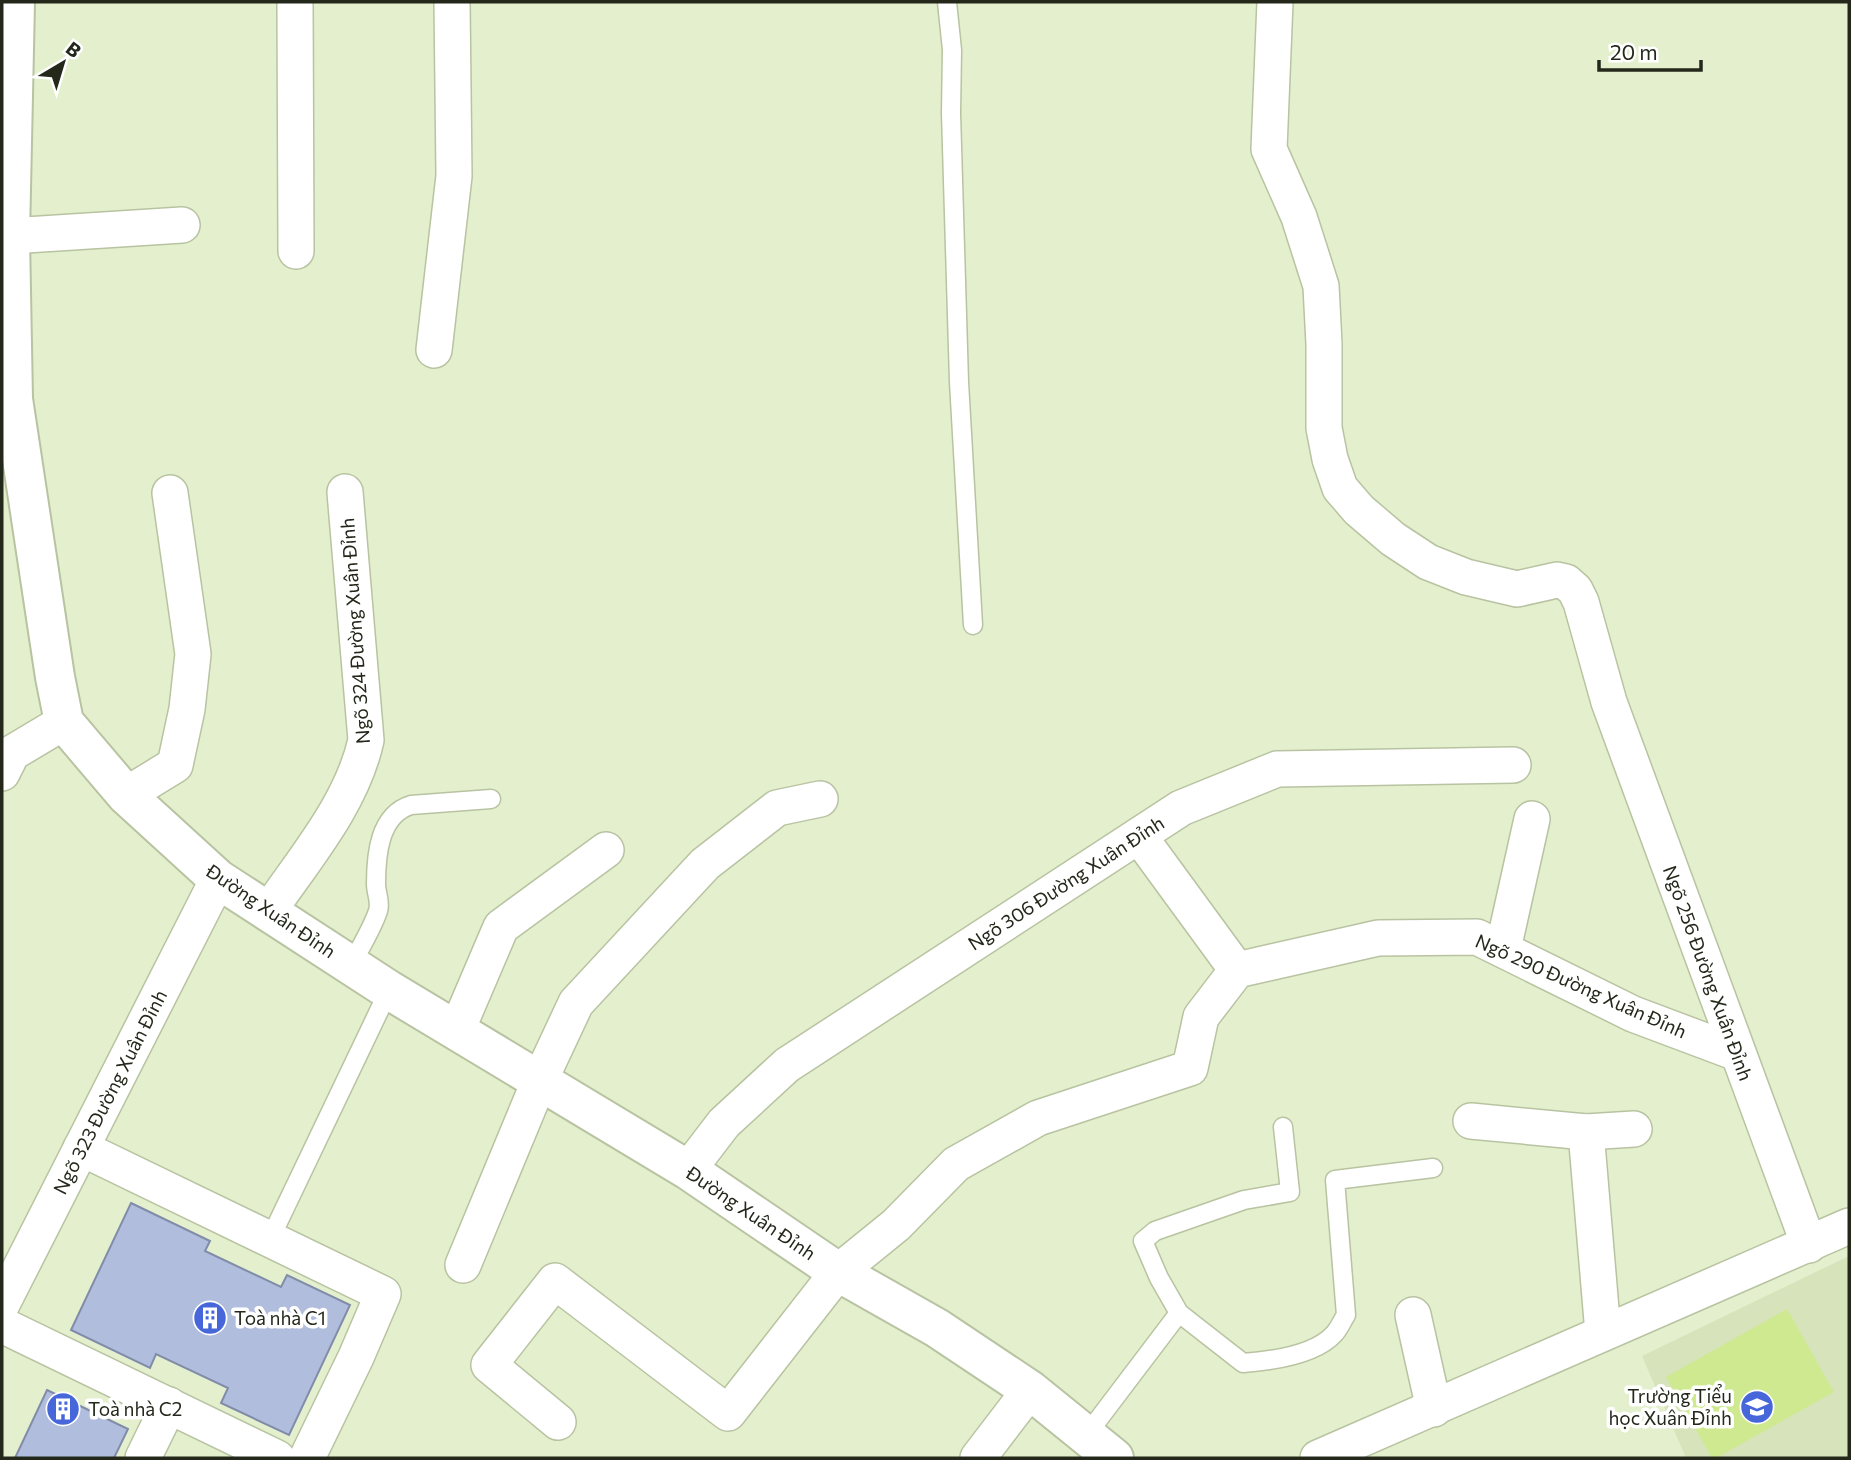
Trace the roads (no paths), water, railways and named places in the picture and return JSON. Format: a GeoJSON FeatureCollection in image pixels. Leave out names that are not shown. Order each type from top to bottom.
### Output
{"type":"FeatureCollection","features":[{"type":"Feature","properties":{"kind":"street","name":"Đường Xuân Đỉnh"},"geometry":{"type":"LineString","coordinates":[[15,2],[7,399],[64,722],[126,795],[218,879],[390,990],[688,1170],[838,1272],[937,1328],[1030,1390],[1100,1448]]}},
{"type":"Feature","properties":{"kind":"street"},"geometry":{"type":"LineString","coordinates":[[295,2],[296,251]]}},
{"type":"Feature","properties":{"kind":"street"},"geometry":{"type":"LineString","coordinates":[[434,350],[454,176],[452,2]]}},
{"type":"Feature","properties":{"kind":"street","name":"Ngõ 256 Đường Xuân Đỉnh"},"geometry":{"type":"LineString","coordinates":[[1275,2],[1269,149],[1298,217],[1321,286],[1324,428],[1330,459],[1340,488],[1359,510],[1393,539],[1428,562],[1466,577],[1517,589],[1557,580],[1566,582],[1576,590],[1609,702],[1809,1245]]}},
{"type":"Feature","properties":{"kind":"street"},"geometry":{"type":"LineString","coordinates":[[10,236],[182,225]]}},
{"type":"Feature","properties":{"kind":"street","name":"Ngõ 324 Đường Xuân Đỉnh"},"geometry":{"type":"LineString","coordinates":[[268,912],[338,807],[356,773],[366,740],[345,492]]}},
{"type":"Feature","properties":{"kind":"street"},"geometry":{"type":"LineString","coordinates":[[126,795],[175,765],[187,709],[193,654],[170,493]]}},
{"type":"Feature","properties":{"kind":"street"},"geometry":{"type":"LineString","coordinates":[[2,773],[12,753],[64,722]]}},
{"type":"Feature","properties":{"kind":"street","name":"Ngõ 306 Đường Xuân Đỉnh"},"geometry":{"type":"LineString","coordinates":[[688,1170],[724,1123],[787,1065],[1181,808],[1277,769],[1513,765]]}},
{"type":"Feature","properties":{"kind":"street"},"geometry":{"type":"LineString","coordinates":[[463,1265],[539,1082],[576,1003],[705,864],[777,808],[820,799]]}},
{"type":"Feature","properties":{"kind":"street"},"geometry":{"type":"LineString","coordinates":[[1503,949],[1532,818]]}},
{"type":"Feature","properties":{"kind":"street"},"geometry":{"type":"LineString","coordinates":[[558,1422],[489,1365],[555,1281],[728,1413],[838,1272],[896,1224],[956,1164],[1038,1118],[1190,1068],[1201,1017],[1237,970],[1139,836]]}},
{"type":"Feature","properties":{"kind":"street"},"geometry":{"type":"LineString","coordinates":[[457,1030],[501,927],[606,850]]}},
{"type":"Feature","properties":{"kind":"street","name":"Ngõ 323 Đường Xuân Đỉnh"},"geometry":{"type":"LineString","coordinates":[[2,1304],[218,879]]}},
{"type":"Feature","properties":{"kind":"street","name":"Ngõ 290 Đường Xuân Đỉnh"},"geometry":{"type":"LineString","coordinates":[[1237,970],[1378,937],[1477,937],[1633,1014],[1737,1053]]}},
{"type":"Feature","properties":{"kind":"street"},"geometry":{"type":"LineString","coordinates":[[1471,1121],[1586,1132],[1634,1129]]}},
{"type":"Feature","properties":{"kind":"street"},"geometry":{"type":"LineString","coordinates":[[1586,1132],[1603,1333]]}},
{"type":"Feature","properties":{"kind":"street"},"geometry":{"type":"LineString","coordinates":[[81,1148],[383,1294],[307,1458]]}},
{"type":"Feature","properties":{"kind":"street"},"geometry":{"type":"LineString","coordinates":[[1318,1458],[1849,1226]]}},
{"type":"Feature","properties":{"kind":"street"},"geometry":{"type":"LineString","coordinates":[[1413,1315],[1434,1409]]}},
{"type":"Feature","properties":{"kind":"street"},"geometry":{"type":"LineString","coordinates":[[2,1325],[277,1458]]}},
{"type":"Feature","properties":{"kind":"street"},"geometry":{"type":"LineString","coordinates":[[978,1458],[1030,1390]]}},
{"type":"Feature","properties":{"kind":"street"},"geometry":{"type":"LineString","coordinates":[[143,1458],[169,1405]]}},
{"type":"Feature","properties":{"kind":"lane"},"geometry":{"type":"LineString","coordinates":[[947,2],[952,50],[951,113],[959,382],[973,625]]}},
{"type":"Feature","properties":{"kind":"lane"},"geometry":{"type":"LineString","coordinates":[[351,965],[379,910],[376,884],[379,848],[391,816],[402,808],[411,806],[491,799]]}},
{"type":"Feature","properties":{"kind":"lane"},"geometry":{"type":"LineString","coordinates":[[270,1239],[390,990]]}},
{"type":"Feature","properties":{"kind":"lane"},"geometry":{"type":"LineString","coordinates":[[1283,1127],[1290,1192],[1244,1200],[1155,1231],[1143,1241],[1179,1314],[1243,1363],[1281,1358],[1319,1346],[1335,1334],[1346,1315],[1335,1180],[1433,1168]]}},
{"type":"Feature","properties":{"kind":"lane"},"geometry":{"type":"LineString","coordinates":[[1100,1448],[1179,1314]]}},
{"type":"Feature","properties":{"kind":"place","name":"Toà nhà C1"},"geometry":{"type":"Point","coordinates":[210,1318]}},
{"type":"Feature","properties":{"kind":"place","name":"Trường Tiểu học Xuân Đỉnh"},"geometry":{"type":"Point","coordinates":[1757,1407]}},
{"type":"Feature","properties":{"kind":"place","name":"Toà nhà C2"},"geometry":{"type":"Point","coordinates":[63,1409]}}]}
